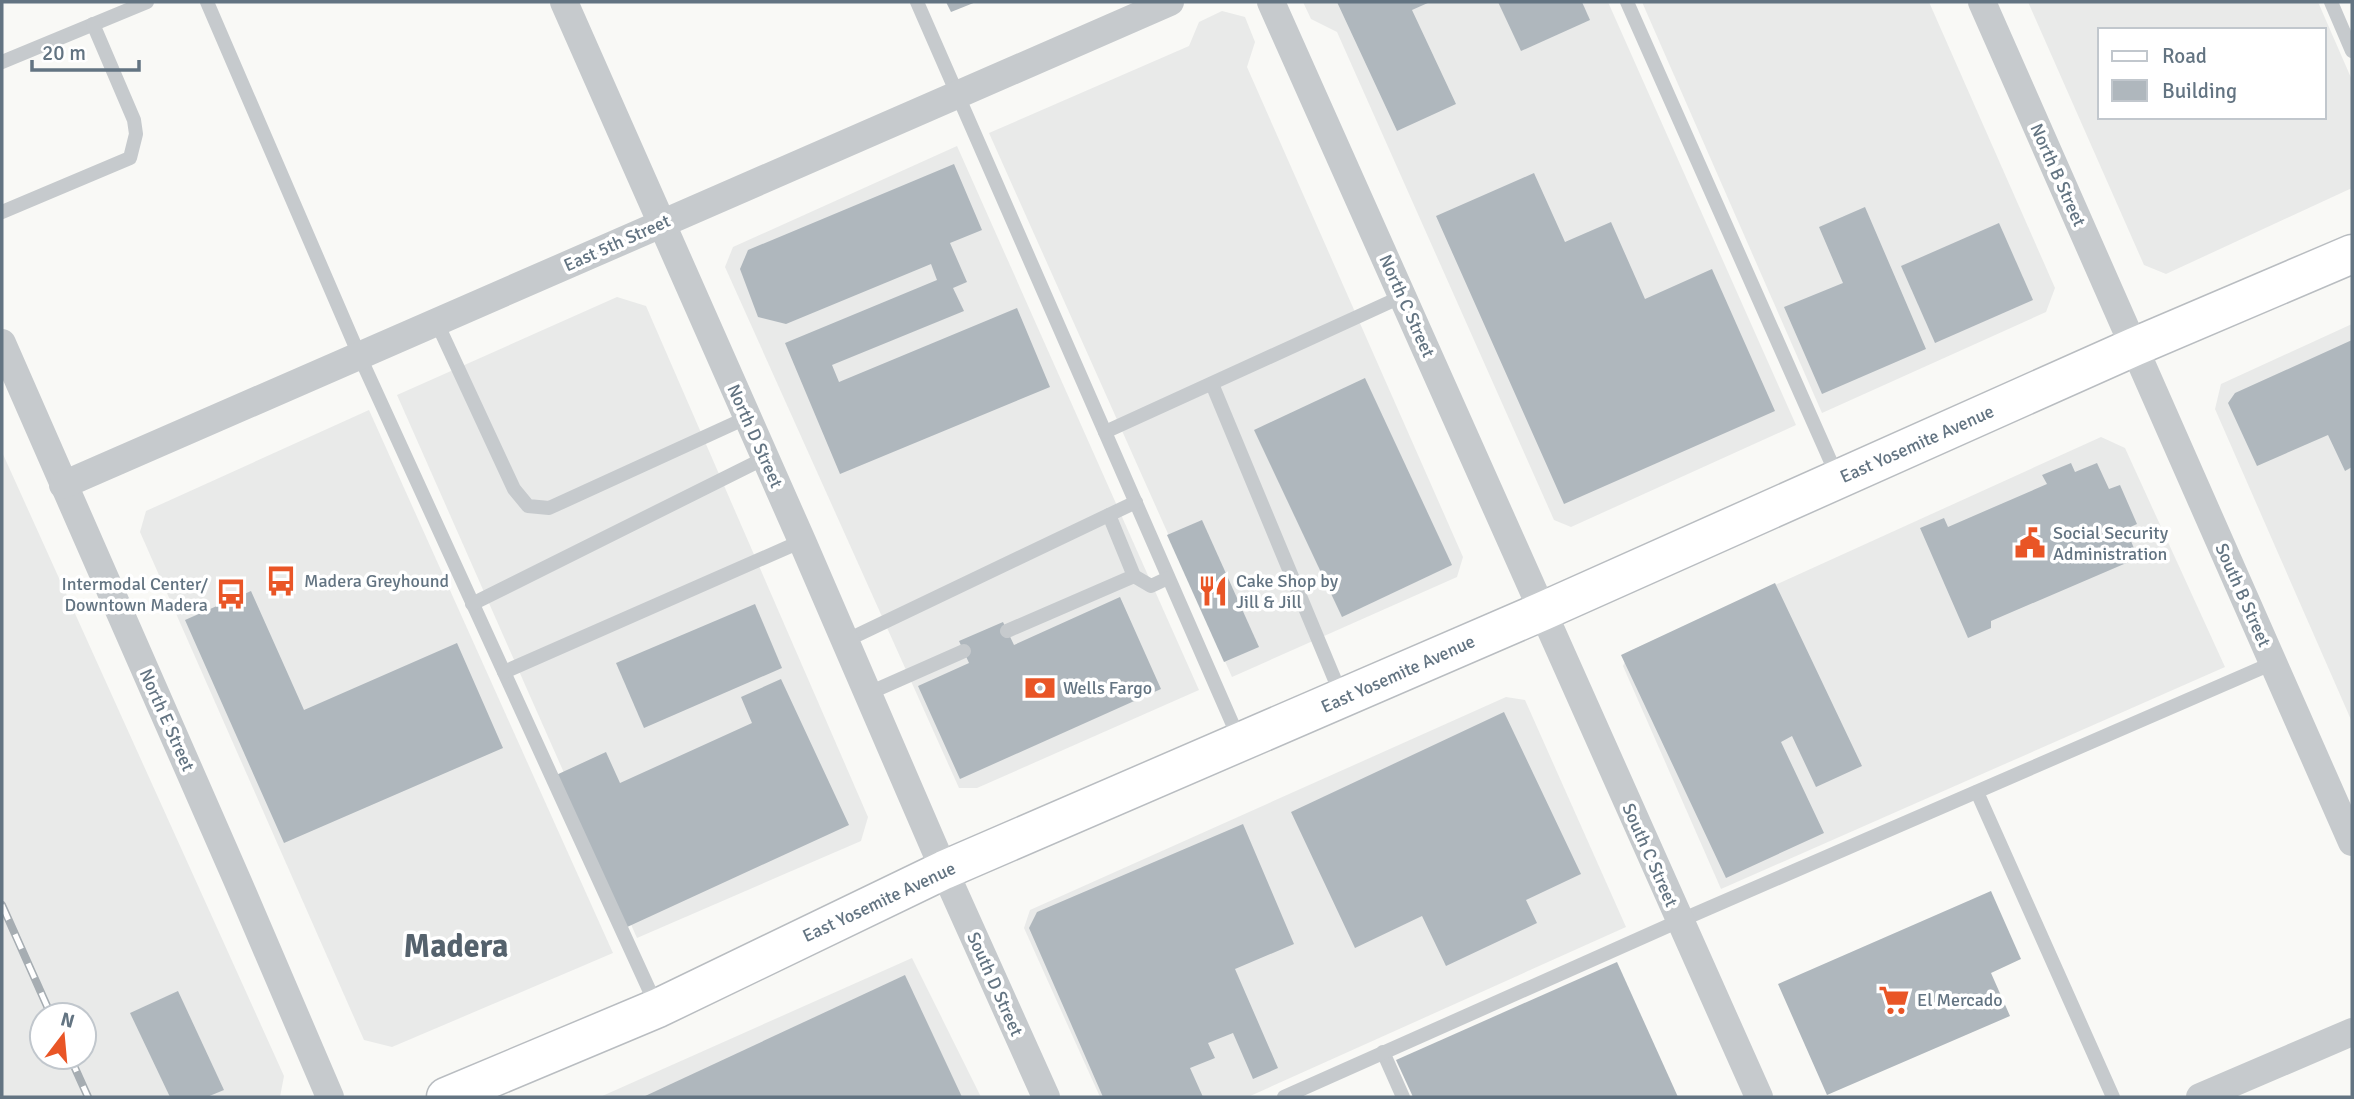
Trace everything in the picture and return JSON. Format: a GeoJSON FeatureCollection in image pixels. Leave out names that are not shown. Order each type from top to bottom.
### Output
{"type":"FeatureCollection","features":[{"type":"Feature","properties":{"kind":"main road","name":"East Yosemite Avenue"},"geometry":{"type":"LineString","coordinates":[[446,1097],[658,1008],[944,870],[1543,611],[2134,347],[2352,254]]}},
{"type":"Feature","properties":{"kind":"street","name":"North D Street"},"geometry":{"type":"LineString","coordinates":[[564,2],[869,693],[944,870]]}},
{"type":"Feature","properties":{"kind":"street","name":"East 5th Street"},"geometry":{"type":"LineString","coordinates":[[63,485],[360,358],[1170,2]]}},
{"type":"Feature","properties":{"kind":"street","name":"North C Street"},"geometry":{"type":"LineString","coordinates":[[1271,2],[1543,611]]}},
{"type":"Feature","properties":{"kind":"street","name":"North B Street"},"geometry":{"type":"LineString","coordinates":[[1982,2],[2134,347]]}},
{"type":"Feature","properties":{"kind":"street","name":"North E Street"},"geometry":{"type":"LineString","coordinates":[[2,343],[330,1097]]}},
{"type":"Feature","properties":{"kind":"street","name":"South B Street"},"geometry":{"type":"LineString","coordinates":[[2134,347],[2352,842]]}},
{"type":"Feature","properties":{"kind":"street","name":"South C Street"},"geometry":{"type":"LineString","coordinates":[[1543,611],[1759,1097]]}},
{"type":"Feature","properties":{"kind":"street","name":"South D Street"},"geometry":{"type":"LineString","coordinates":[[944,870],[1046,1097]]}},
{"type":"Feature","properties":{"kind":"street"},"geometry":{"type":"LineString","coordinates":[[2200,1097],[2352,1032]]}},
{"type":"Feature","properties":{"kind":"lane"},"geometry":{"type":"LineString","coordinates":[[2,62],[147,2]]}},
{"type":"Feature","properties":{"kind":"lane"},"geometry":{"type":"LineString","coordinates":[[207,2],[360,358],[658,1008]]}},
{"type":"Feature","properties":{"kind":"lane"},"geometry":{"type":"LineString","coordinates":[[917,2],[1240,743]]}},
{"type":"Feature","properties":{"kind":"lane"},"geometry":{"type":"LineString","coordinates":[[1627,2],[1838,479]]}},
{"type":"Feature","properties":{"kind":"lane"},"geometry":{"type":"LineString","coordinates":[[2331,2],[2352,51]]}},
{"type":"Feature","properties":{"kind":"lane"},"geometry":{"type":"LineString","coordinates":[[2,212],[130,158],[136,134],[134,120],[93,24]]}},
{"type":"Feature","properties":{"kind":"lane"},"geometry":{"type":"LineString","coordinates":[[1105,432],[1403,296]]}},
{"type":"Feature","properties":{"kind":"lane"},"geometry":{"type":"LineString","coordinates":[[437,323],[514,489],[528,506],[550,508],[746,418]]}},
{"type":"Feature","properties":{"kind":"lane"},"geometry":{"type":"LineString","coordinates":[[1212,384],[1342,698]]}},
{"type":"Feature","properties":{"kind":"lane"},"geometry":{"type":"LineString","coordinates":[[472,604],[765,458]]}},
{"type":"Feature","properties":{"kind":"lane"},"geometry":{"type":"LineString","coordinates":[[845,641],[1136,502]]}},
{"type":"Feature","properties":{"kind":"lane"},"geometry":{"type":"LineString","coordinates":[[1109,515],[1134,576],[1151,586],[1168,578]]}},
{"type":"Feature","properties":{"kind":"lane"},"geometry":{"type":"LineString","coordinates":[[504,672],[802,541]]}},
{"type":"Feature","properties":{"kind":"lane"},"geometry":{"type":"LineString","coordinates":[[1009,635],[1024,623],[1134,576]]}},
{"type":"Feature","properties":{"kind":"lane"},"geometry":{"type":"LineString","coordinates":[[869,693],[961,655]]}},
{"type":"Feature","properties":{"kind":"lane"},"geometry":{"type":"LineString","coordinates":[[1284,1097],[1679,921],[2273,663]]}},
{"type":"Feature","properties":{"kind":"lane"},"geometry":{"type":"LineString","coordinates":[[1977,793],[2113,1097]]}},
{"type":"Feature","properties":{"kind":"lane"},"geometry":{"type":"LineString","coordinates":[[1383,1052],[1403,1097]]}},
{"type":"Feature","properties":{"kind":"shaded area"},"geometry":{"type":"Polygon","coordinates":[[[1303,2],[1608,2],[1796,425],[1571,527],[1554,520],[1337,32],[1311,19],[1303,2]]]}},
{"type":"Feature","properties":{"kind":"shaded area"},"geometry":{"type":"Polygon","coordinates":[[[1642,2],[1929,2],[2055,288],[2046,312],[1822,413],[1642,2]]]}},
{"type":"Feature","properties":{"kind":"shaded area"},"geometry":{"type":"Polygon","coordinates":[[[2028,2],[2318,2],[2352,80],[2352,188],[2166,274],[2144,265],[2028,2]]]}},
{"type":"Feature","properties":{"kind":"shaded area"},"geometry":{"type":"Polygon","coordinates":[[[1222,11],[1245,17],[1255,42],[1247,67],[1463,557],[1457,577],[1232,677],[989,133],[1189,46],[1199,22],[1222,11]]]}},
{"type":"Feature","properties":{"kind":"shaded area"},"geometry":{"type":"Polygon","coordinates":[[[957,146],[1199,690],[977,788],[959,788],[725,267],[733,247],[957,146]]]}},
{"type":"Feature","properties":{"kind":"shaded area"},"geometry":{"type":"Polygon","coordinates":[[[617,297],[646,306],[868,817],[861,841],[637,938],[397,395],[617,297]]]}},
{"type":"Feature","properties":{"kind":"shaded area"},"geometry":{"type":"Polygon","coordinates":[[[2352,324],[2352,722],[2215,409],[2221,384],[2352,324]]]}},
{"type":"Feature","properties":{"kind":"shaded area"},"geometry":{"type":"Polygon","coordinates":[[[369,410],[613,953],[392,1047],[364,1040],[140,532],[146,511],[369,410]]]}},
{"type":"Feature","properties":{"kind":"shaded area"},"geometry":{"type":"Polygon","coordinates":[[[2101,437],[2125,448],[2225,667],[1721,889],[1623,666],[1630,651],[2101,437]]]}},
{"type":"Feature","properties":{"kind":"shaded area"},"geometry":{"type":"Polygon","coordinates":[[[2,452],[284,1076],[280,1097],[2,1097],[2,452]]]}},
{"type":"Feature","properties":{"kind":"shaded area"},"geometry":{"type":"Polygon","coordinates":[[[1506,697],[1525,700],[1626,927],[1248,1097],[1100,1097],[1024,928],[1030,910],[1506,697]]]}},
{"type":"Feature","properties":{"kind":"shaded area"},"geometry":{"type":"Polygon","coordinates":[[[912,958],[981,1097],[600,1097],[912,958]]]}},
{"type":"Feature","properties":{"kind":"building"},"geometry":{"type":"Polygon","coordinates":[[[946,2],[976,2],[951,12],[946,2]]]}},
{"type":"Feature","properties":{"kind":"building"},"geometry":{"type":"Polygon","coordinates":[[[1337,2],[1430,2],[1412,10],[1456,104],[1397,131],[1337,2]]]}},
{"type":"Feature","properties":{"kind":"building"},"geometry":{"type":"Polygon","coordinates":[[[1498,2],[1582,2],[1590,20],[1521,51],[1498,2]]]}},
{"type":"Feature","properties":{"kind":"building"},"geometry":{"type":"Polygon","coordinates":[[[954,164],[982,230],[950,243],[967,282],[953,288],[964,311],[832,365],[839,382],[1017,308],[1050,387],[840,474],[785,343],[937,280],[931,264],[786,324],[758,317],[740,269],[748,250],[954,164]]]}},
{"type":"Feature","properties":{"kind":"building"},"geometry":{"type":"Polygon","coordinates":[[[1534,173],[1565,242],[1611,222],[1645,299],[1712,269],[1775,411],[1564,504],[1436,216],[1534,173]]]}},
{"type":"Feature","properties":{"kind":"building"},"geometry":{"type":"Polygon","coordinates":[[[1865,207],[1926,349],[1822,394],[1784,307],[1843,283],[1819,227],[1865,207]]]}},
{"type":"Feature","properties":{"kind":"building"},"geometry":{"type":"Polygon","coordinates":[[[1999,223],[2033,300],[1935,343],[1901,266],[1999,223]]]}},
{"type":"Feature","properties":{"kind":"building"},"geometry":{"type":"Polygon","coordinates":[[[2352,340],[2352,467],[2345,471],[2328,435],[2257,466],[2228,403],[2235,393],[2352,340]]]}},
{"type":"Feature","properties":{"kind":"building"},"geometry":{"type":"Polygon","coordinates":[[[1365,378],[1452,565],[1342,617],[1254,430],[1365,378]]]}},
{"type":"Feature","properties":{"kind":"building","name":"Social Security Administration"},"geometry":{"type":"Polygon","coordinates":[[[2071,463],[2075,472],[2097,463],[2109,489],[2120,485],[2137,524],[2126,529],[2138,558],[1991,621],[1991,628],[1968,638],[1920,528],[1944,518],[1948,527],[2047,484],[2042,475],[2071,463]]]}},
{"type":"Feature","properties":{"kind":"building","name":"Cake Shop by Jill & Jill"},"geometry":{"type":"Polygon","coordinates":[[[1202,520],[1259,647],[1224,662],[1167,535],[1202,520]]]}},
{"type":"Feature","properties":{"kind":"building"},"geometry":{"type":"Polygon","coordinates":[[[1775,583],[1862,766],[1816,787],[1792,736],[1781,742],[1824,833],[1726,878],[1621,655],[1775,583]]]}},
{"type":"Feature","properties":{"kind":"building"},"geometry":{"type":"Polygon","coordinates":[[[251,591],[304,710],[457,643],[503,748],[284,843],[185,620],[251,591]]]}},
{"type":"Feature","properties":{"kind":"building","name":"Wells Fargo"},"geometry":{"type":"Polygon","coordinates":[[[1120,597],[1161,689],[960,779],[918,686],[969,663],[959,641],[1003,622],[1014,645],[1120,597]]]}},
{"type":"Feature","properties":{"kind":"building"},"geometry":{"type":"Polygon","coordinates":[[[755,604],[782,668],[644,728],[616,663],[755,604]]]}},
{"type":"Feature","properties":{"kind":"building"},"geometry":{"type":"Polygon","coordinates":[[[781,679],[849,825],[625,928],[554,776],[606,752],[620,783],[752,723],[741,697],[781,679]]]}},
{"type":"Feature","properties":{"kind":"building"},"geometry":{"type":"Polygon","coordinates":[[[1504,712],[1581,874],[1526,900],[1537,923],[1446,966],[1422,916],[1355,948],[1291,812],[1504,712]]]}},
{"type":"Feature","properties":{"kind":"building"},"geometry":{"type":"Polygon","coordinates":[[[1243,824],[1294,944],[1235,969],[1278,1068],[1253,1079],[1233,1033],[1208,1043],[1215,1058],[1190,1068],[1203,1097],[1103,1097],[1029,928],[1037,912],[1243,824]]]}},
{"type":"Feature","properties":{"kind":"building","name":"El Mercado"},"geometry":{"type":"Polygon","coordinates":[[[1991,891],[2021,959],[1991,973],[2010,1016],[1827,1095],[1778,984],[1991,891]]]}},
{"type":"Feature","properties":{"kind":"building"},"geometry":{"type":"Polygon","coordinates":[[[1617,962],[1678,1097],[1413,1097],[1396,1060],[1617,962]]]}},
{"type":"Feature","properties":{"kind":"building"},"geometry":{"type":"Polygon","coordinates":[[[905,975],[962,1097],[643,1097],[905,975]]]}},
{"type":"Feature","properties":{"kind":"building"},"geometry":{"type":"Polygon","coordinates":[[[178,991],[224,1090],[207,1097],[170,1097],[130,1013],[178,991]]]}},
{"type":"Feature","properties":{"kind":"railway"},"geometry":{"type":"LineString","coordinates":[[2,905],[45,1001]]}},
{"type":"Feature","properties":{"kind":"railway"},"geometry":{"type":"LineString","coordinates":[[76,1071],[88,1097]]}},
{"type":"Feature","properties":{"kind":"place","name":"Social Security Administration"},"geometry":{"type":"Point","coordinates":[2030,543]}},
{"type":"Feature","properties":{"kind":"place","name":"Madera Greyhound"},"geometry":{"type":"Point","coordinates":[281,581]}},
{"type":"Feature","properties":{"kind":"place","name":"Cake Shop by Jill & Jill"},"geometry":{"type":"Point","coordinates":[1213,591]}},
{"type":"Feature","properties":{"kind":"place","name":"Intermodal Center/ Downtown Madera"},"geometry":{"type":"Point","coordinates":[231,594]}},
{"type":"Feature","properties":{"kind":"place","name":"Wells Fargo"},"geometry":{"type":"Point","coordinates":[1040,688]}},
{"type":"Feature","properties":{"kind":"place","name":"El Mercado"},"geometry":{"type":"Point","coordinates":[1894,1000]}},
{"type":"Feature","properties":{"kind":"district","name":"Madera"},"geometry":{"type":"Point","coordinates":[456,946]}}]}
